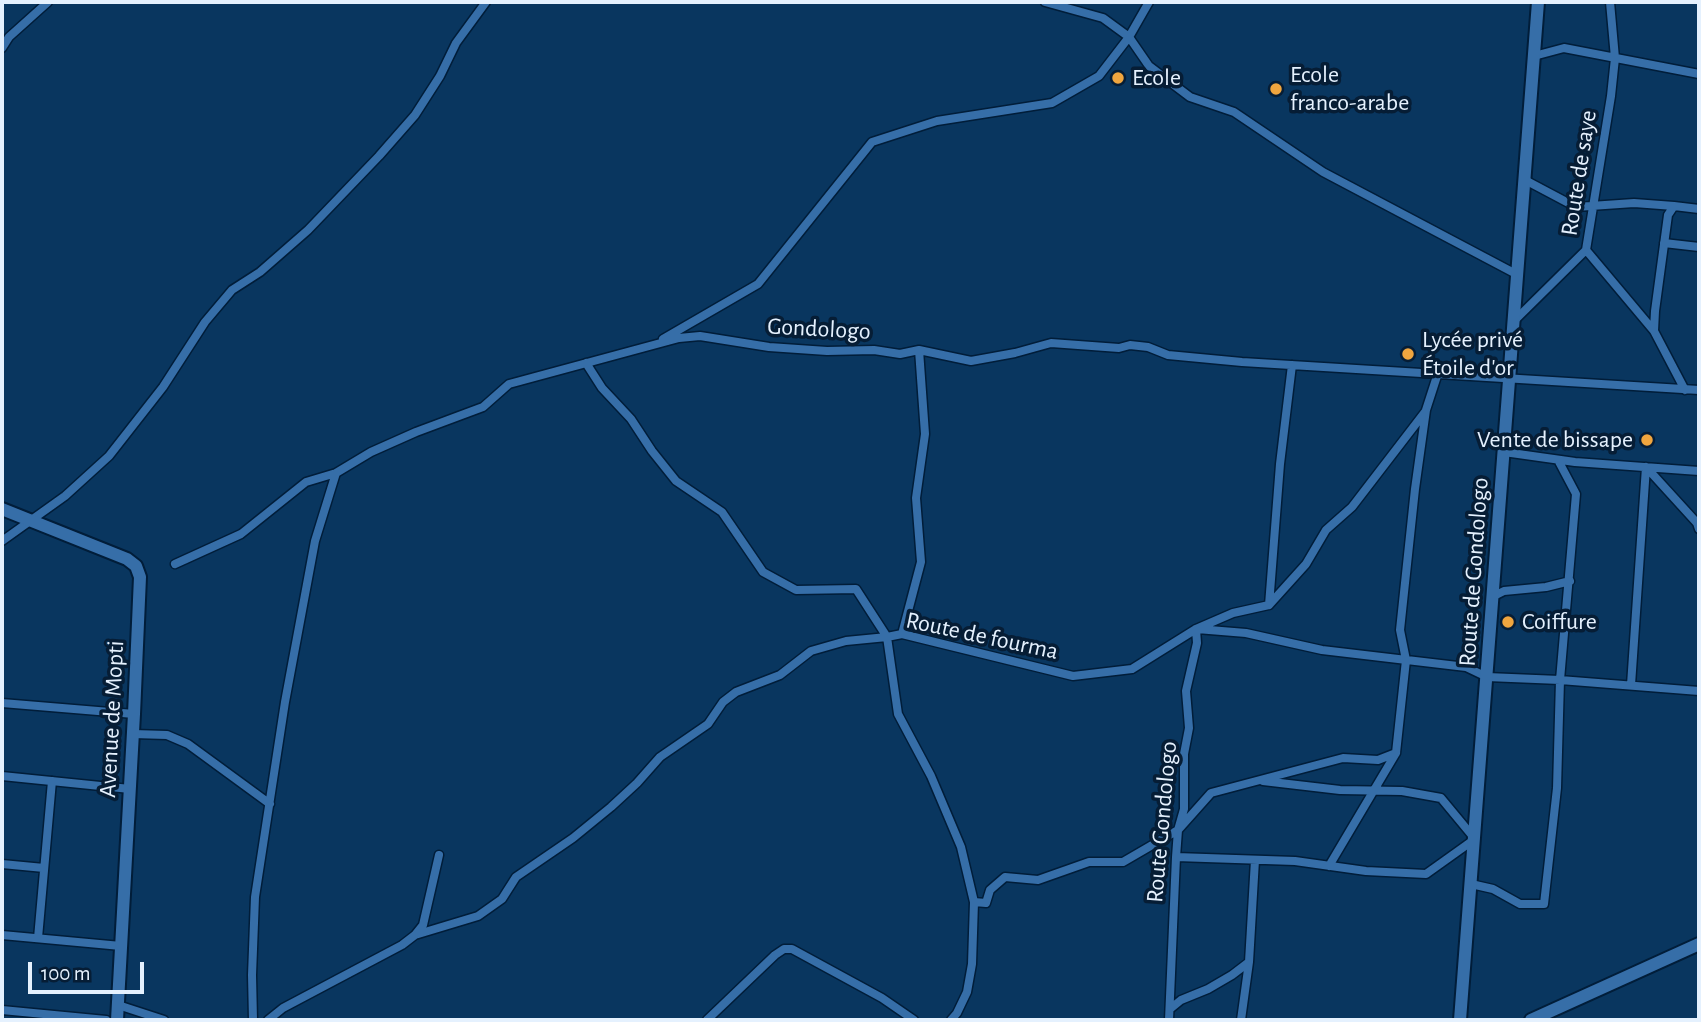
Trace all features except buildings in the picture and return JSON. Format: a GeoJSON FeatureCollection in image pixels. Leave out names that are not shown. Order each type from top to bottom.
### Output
{"type":"FeatureCollection","features":[{"type":"Feature","properties":{"kind":"street"},"geometry":{"type":"LineString","coordinates":[[2,48],[9,37],[48,2]]}},
{"type":"Feature","properties":{"kind":"street"},"geometry":{"type":"LineString","coordinates":[[2,541],[65,496],[109,456],[163,387],[205,322],[232,290],[260,272],[308,230],[379,156],[415,115],[440,76],[456,43],[486,2]]}},
{"type":"Feature","properties":{"kind":"street"},"geometry":{"type":"LineString","coordinates":[[1045,2],[1103,18],[1129,37],[1149,66],[1190,97],[1234,111],[1323,172],[1518,275]]}},
{"type":"Feature","properties":{"kind":"street"},"geometry":{"type":"LineString","coordinates":[[656,343],[758,284],[872,142],[937,121],[1052,103],[1099,76],[1129,37],[1149,2]]}},
{"type":"Feature","properties":{"kind":"street","name":"Route de Gondologo"},"geometry":{"type":"LineString","coordinates":[[1460,1020],[1538,2]]}},
{"type":"Feature","properties":{"kind":"street","name":"Route de saye"},"geometry":{"type":"LineString","coordinates":[[1514,321],[1586,250],[1615,58],[1611,2]]}},
{"type":"Feature","properties":{"kind":"street"},"geometry":{"type":"LineString","coordinates":[[1534,56],[1564,48],[1699,74]]}},
{"type":"Feature","properties":{"kind":"street"},"geometry":{"type":"LineString","coordinates":[[1525,180],[1576,207],[1634,203],[1699,209]]}},
{"type":"Feature","properties":{"kind":"street"},"geometry":{"type":"LineString","coordinates":[[1654,331],[1668,215],[1674,206]]}},
{"type":"Feature","properties":{"kind":"street"},"geometry":{"type":"LineString","coordinates":[[1664,243],[1699,247]]}},
{"type":"Feature","properties":{"kind":"street"},"geometry":{"type":"LineString","coordinates":[[1586,250],[1654,331],[1685,390]]}},
{"type":"Feature","properties":{"kind":"street","name":"Gondologo"},"geometry":{"type":"LineString","coordinates":[[175,564],[241,534],[306,482],[337,473],[370,452],[483,407],[509,384],[656,343],[700,336],[769,347],[815,350],[874,350],[900,354],[919,350],[971,361],[1051,343],[1119,348],[1130,345],[1148,347],[1168,355],[1293,365],[1699,390]]}},
{"type":"Feature","properties":{"kind":"street"},"geometry":{"type":"LineString","coordinates":[[902,634],[921,562],[916,498],[925,434],[919,350]]}},
{"type":"Feature","properties":{"kind":"street","name":"Route de fourma"},"geometry":{"type":"LineString","coordinates":[[586,363],[602,388],[631,419],[676,481],[722,512],[763,572],[796,590],[856,589],[887,637],[902,634],[1073,676],[1132,669],[1196,629],[1233,613],[1269,605]]}},
{"type":"Feature","properties":{"kind":"street"},"geometry":{"type":"LineString","coordinates":[[1269,605],[1280,464],[1293,365]]}},
{"type":"Feature","properties":{"kind":"street"},"geometry":{"type":"LineString","coordinates":[[1329,866],[1396,753],[1406,660],[1401,630],[1415,489],[1426,410],[1438,373]]}},
{"type":"Feature","properties":{"kind":"street"},"geometry":{"type":"LineString","coordinates":[[1269,605],[1306,564],[1326,530],[1352,507],[1426,410]]}},
{"type":"Feature","properties":{"kind":"street"},"geometry":{"type":"LineString","coordinates":[[1504,452],[1558,460],[1699,471]]}},
{"type":"Feature","properties":{"kind":"street"},"geometry":{"type":"LineString","coordinates":[[1471,884],[1493,889],[1520,904],[1544,904],[1558,788],[1560,680],[1576,494],[1558,460]]}},
{"type":"Feature","properties":{"kind":"street"},"geometry":{"type":"LineString","coordinates":[[1646,467],[1697,523],[1699,529]]}},
{"type":"Feature","properties":{"kind":"street"},"geometry":{"type":"LineString","coordinates":[[1630,685],[1646,467]]}},
{"type":"Feature","properties":{"kind":"street"},"geometry":{"type":"LineString","coordinates":[[253,1020],[251,975],[255,897],[285,702],[315,541],[337,473]]}},
{"type":"Feature","properties":{"kind":"street","name":"Avenue de Mopti"},"geometry":{"type":"LineString","coordinates":[[2,509],[127,559],[136,566],[140,577],[117,1020]]}},
{"type":"Feature","properties":{"kind":"street"},"geometry":{"type":"LineString","coordinates":[[1492,597],[1504,591],[1546,587],[1570,581]]}},
{"type":"Feature","properties":{"kind":"street"},"geometry":{"type":"LineString","coordinates":[[1196,629],[1246,633],[1322,650],[1466,667],[1488,677],[1699,691]]}},
{"type":"Feature","properties":{"kind":"street","name":"Route Gondologo"},"geometry":{"type":"LineString","coordinates":[[1169,1020],[1176,857],[1178,830],[1184,809],[1184,754],[1189,728],[1186,691],[1197,643],[1196,629]]}},
{"type":"Feature","properties":{"kind":"street"},"geometry":{"type":"LineString","coordinates":[[415,935],[478,916],[502,899],[516,877],[601,815],[637,783],[660,757],[708,723],[723,702],[736,692],[780,675],[811,651],[846,641],[887,637],[898,715],[932,776],[961,847],[974,902],[972,964],[967,992],[951,1020]]}},
{"type":"Feature","properties":{"kind":"street"},"geometry":{"type":"LineString","coordinates":[[2,703],[134,714]]}},
{"type":"Feature","properties":{"kind":"street"},"geometry":{"type":"LineString","coordinates":[[133,734],[167,735],[188,744],[270,804]]}},
{"type":"Feature","properties":{"kind":"street"},"geometry":{"type":"LineString","coordinates":[[974,902],[986,903],[990,890],[1005,877],[1038,880],[1089,862],[1123,862],[1178,830],[1211,793],[1343,758],[1378,760],[1396,753]]}},
{"type":"Feature","properties":{"kind":"street"},"geometry":{"type":"LineString","coordinates":[[2,776],[130,789]]}},
{"type":"Feature","properties":{"kind":"street"},"geometry":{"type":"LineString","coordinates":[[1176,857],[1295,861],[1366,871],[1426,874],[1475,839],[1441,798],[1402,791],[1340,790],[1259,780]]}},
{"type":"Feature","properties":{"kind":"street"},"geometry":{"type":"LineString","coordinates":[[38,939],[52,781]]}},
{"type":"Feature","properties":{"kind":"street"},"geometry":{"type":"LineString","coordinates":[[268,1020],[283,1008],[402,945],[415,935],[423,925],[439,855]]}},
{"type":"Feature","properties":{"kind":"street"},"geometry":{"type":"LineString","coordinates":[[1241,1020],[1249,962],[1255,860]]}},
{"type":"Feature","properties":{"kind":"street"},"geometry":{"type":"LineString","coordinates":[[2,864],[44,868]]}},
{"type":"Feature","properties":{"kind":"street"},"geometry":{"type":"LineString","coordinates":[[2,935],[121,946]]}},
{"type":"Feature","properties":{"kind":"street"},"geometry":{"type":"LineString","coordinates":[[1531,1020],[1699,944]]}},
{"type":"Feature","properties":{"kind":"street"},"geometry":{"type":"LineString","coordinates":[[708,1020],[775,955],[784,949],[792,949],[882,998],[915,1020]]}},
{"type":"Feature","properties":{"kind":"street"},"geometry":{"type":"LineString","coordinates":[[1170,1009],[1181,1000],[1232,975],[1249,962]]}},
{"type":"Feature","properties":{"kind":"street"},"geometry":{"type":"LineString","coordinates":[[118,1005],[164,1020]]}},
{"type":"Feature","properties":{"kind":"street"},"geometry":{"type":"LineString","coordinates":[[2,1010],[34,1016],[106,1020]]}},
{"type":"Feature","properties":{"kind":"place","name":"Ecole"},"geometry":{"type":"Point","coordinates":[1118,78]}},
{"type":"Feature","properties":{"kind":"place","name":"Ecole franco-arabe"},"geometry":{"type":"Point","coordinates":[1276,89]}},
{"type":"Feature","properties":{"kind":"place","name":"Lycée privé Étoile d'or"},"geometry":{"type":"Point","coordinates":[1408,354]}},
{"type":"Feature","properties":{"kind":"place","name":"Vente de bissape"},"geometry":{"type":"Point","coordinates":[1647,440]}},
{"type":"Feature","properties":{"kind":"place","name":"Coiffure"},"geometry":{"type":"Point","coordinates":[1508,622]}}]}
